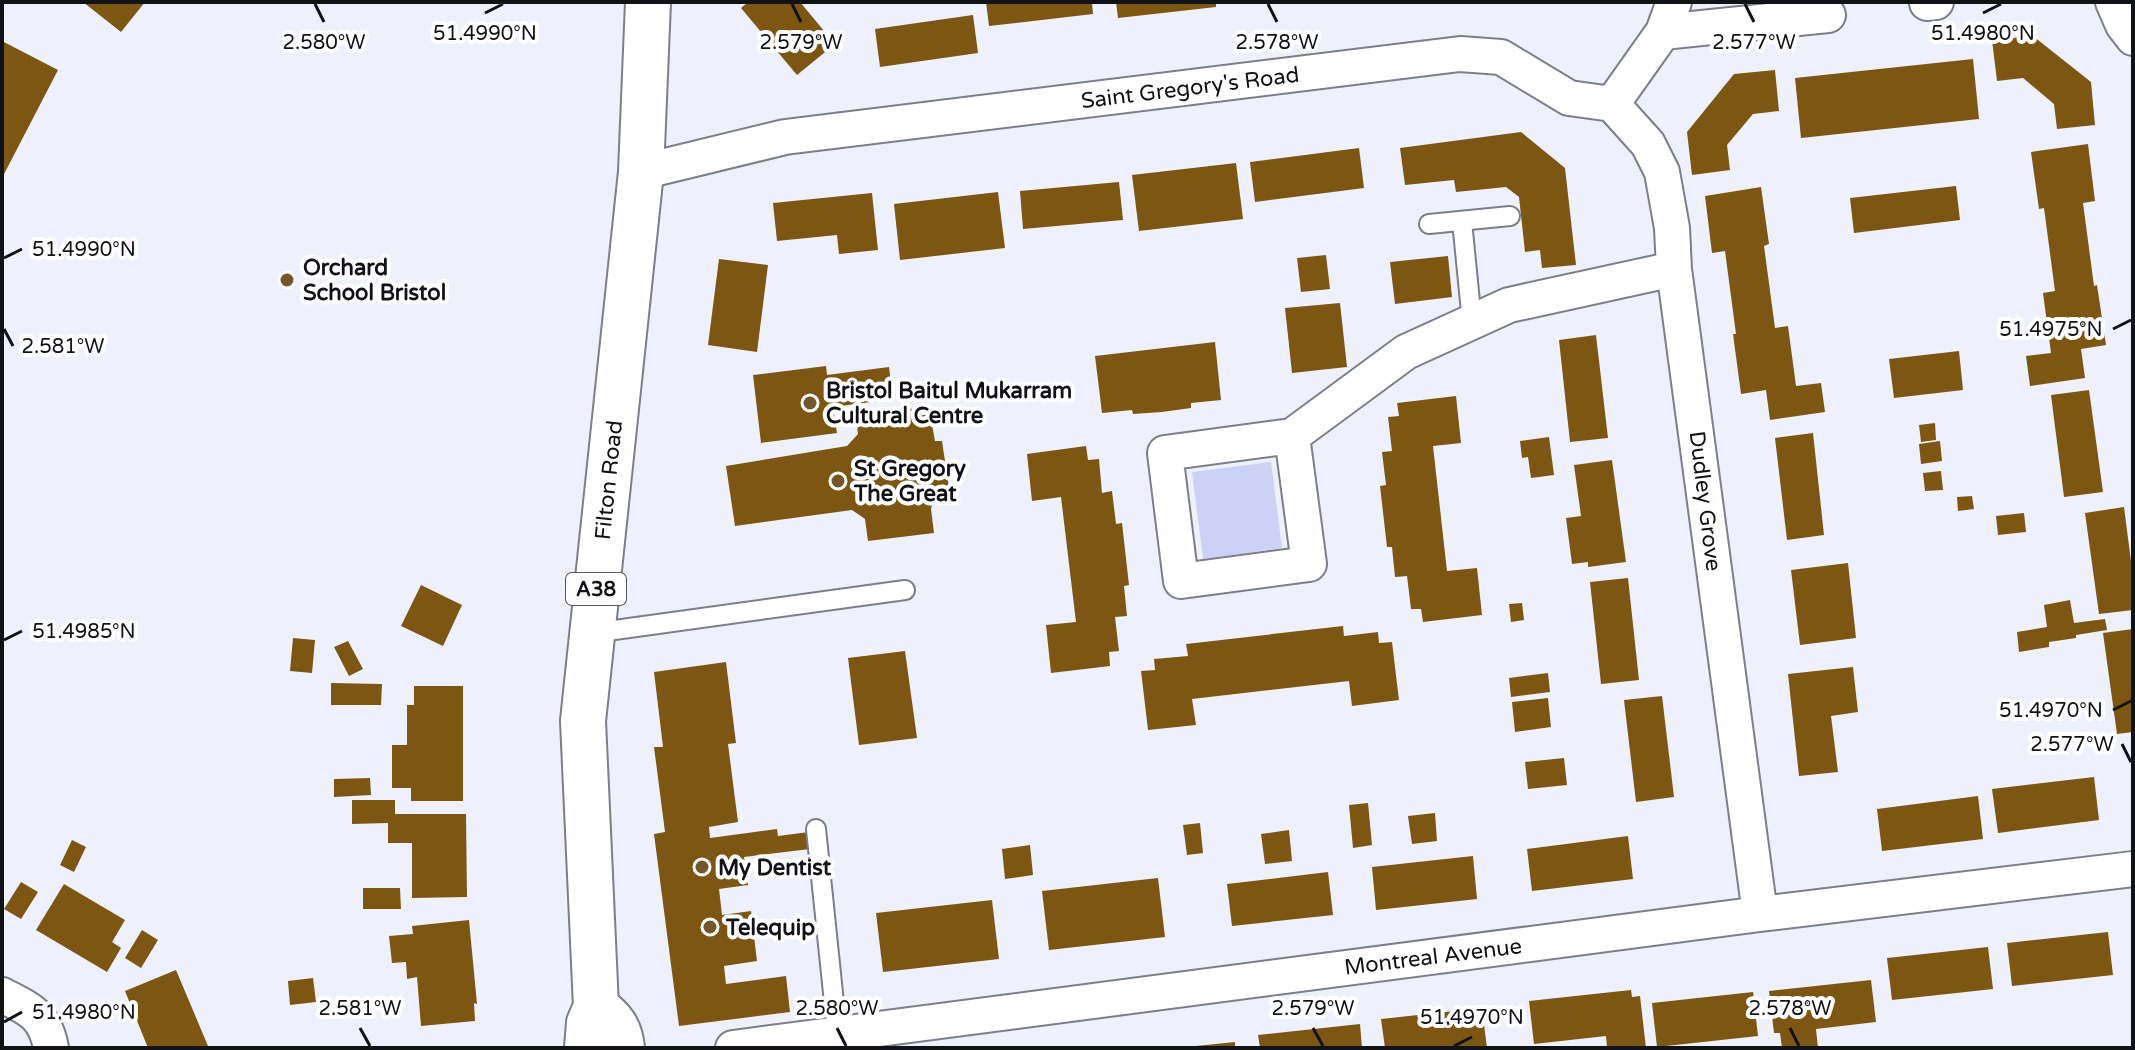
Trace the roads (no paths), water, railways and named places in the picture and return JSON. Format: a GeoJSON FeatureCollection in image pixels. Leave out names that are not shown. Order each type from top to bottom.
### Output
{"type":"FeatureCollection","features":[{"type":"Feature","properties":{"kind":"main road","name":"Filton Road"},"geometry":{"type":"LineString","coordinates":[[622,1048],[620,1033],[611,1018],[592,1027],[583,721],[641,172],[648,2]]}},
{"type":"Feature","properties":{"kind":"street"},"geometry":{"type":"LineString","coordinates":[[2113,2],[2123,25],[2133,38]]}},
{"type":"Feature","properties":{"kind":"street"},"geometry":{"type":"LineString","coordinates":[[1612,104],[1668,17],[1828,15]]}},
{"type":"Feature","properties":{"kind":"street","name":"Saint Gregory's Road"},"geometry":{"type":"LineString","coordinates":[[641,172],[785,137],[1460,54],[1501,57],[1569,98],[1612,104]]}},
{"type":"Feature","properties":{"kind":"street","name":"Dudley Grove"},"geometry":{"type":"LineString","coordinates":[[1612,104],[1648,144],[1662,172],[1672,228],[1674,269],[1760,914]]}},
{"type":"Feature","properties":{"kind":"street"},"geometry":{"type":"LineString","coordinates":[[1292,436],[1309,564],[1181,581],[1165,453],[1292,436],[1406,352],[1509,305],[1674,269]]}},
{"type":"Feature","properties":{"kind":"street","name":"Montreal Avenue"},"geometry":{"type":"LineString","coordinates":[[733,1048],[838,1040],[1760,914],[2133,869]]}},
{"type":"Feature","properties":{"kind":"street"},"geometry":{"type":"LineString","coordinates":[[2,995],[33,1011],[45,1026],[51,1048]]}},
{"type":"Feature","properties":{"kind":"lane"},"geometry":{"type":"LineString","coordinates":[[1429,224],[1510,216]]}},
{"type":"Feature","properties":{"kind":"lane"},"geometry":{"type":"LineString","coordinates":[[1462,221],[1472,322]]}},
{"type":"Feature","properties":{"kind":"lane"},"geometry":{"type":"LineString","coordinates":[[590,634],[905,590]]}},
{"type":"Feature","properties":{"kind":"lane"},"geometry":{"type":"LineString","coordinates":[[816,829],[838,1040]]}},
{"type":"Feature","properties":{"kind":"place","name":"Orchard School Bristol"},"geometry":{"type":"Point","coordinates":[287,280]}},
{"type":"Feature","properties":{"kind":"place","name":"Bristol Baitul Mukarram Cultural Centre"},"geometry":{"type":"Point","coordinates":[810,403]}},
{"type":"Feature","properties":{"kind":"place","name":"St Gregory The Great"},"geometry":{"type":"Point","coordinates":[838,481]}},
{"type":"Feature","properties":{"kind":"place","name":"My Dentist"},"geometry":{"type":"Point","coordinates":[702,867]}},
{"type":"Feature","properties":{"kind":"place","name":"Telequip"},"geometry":{"type":"Point","coordinates":[710,927]}}]}
